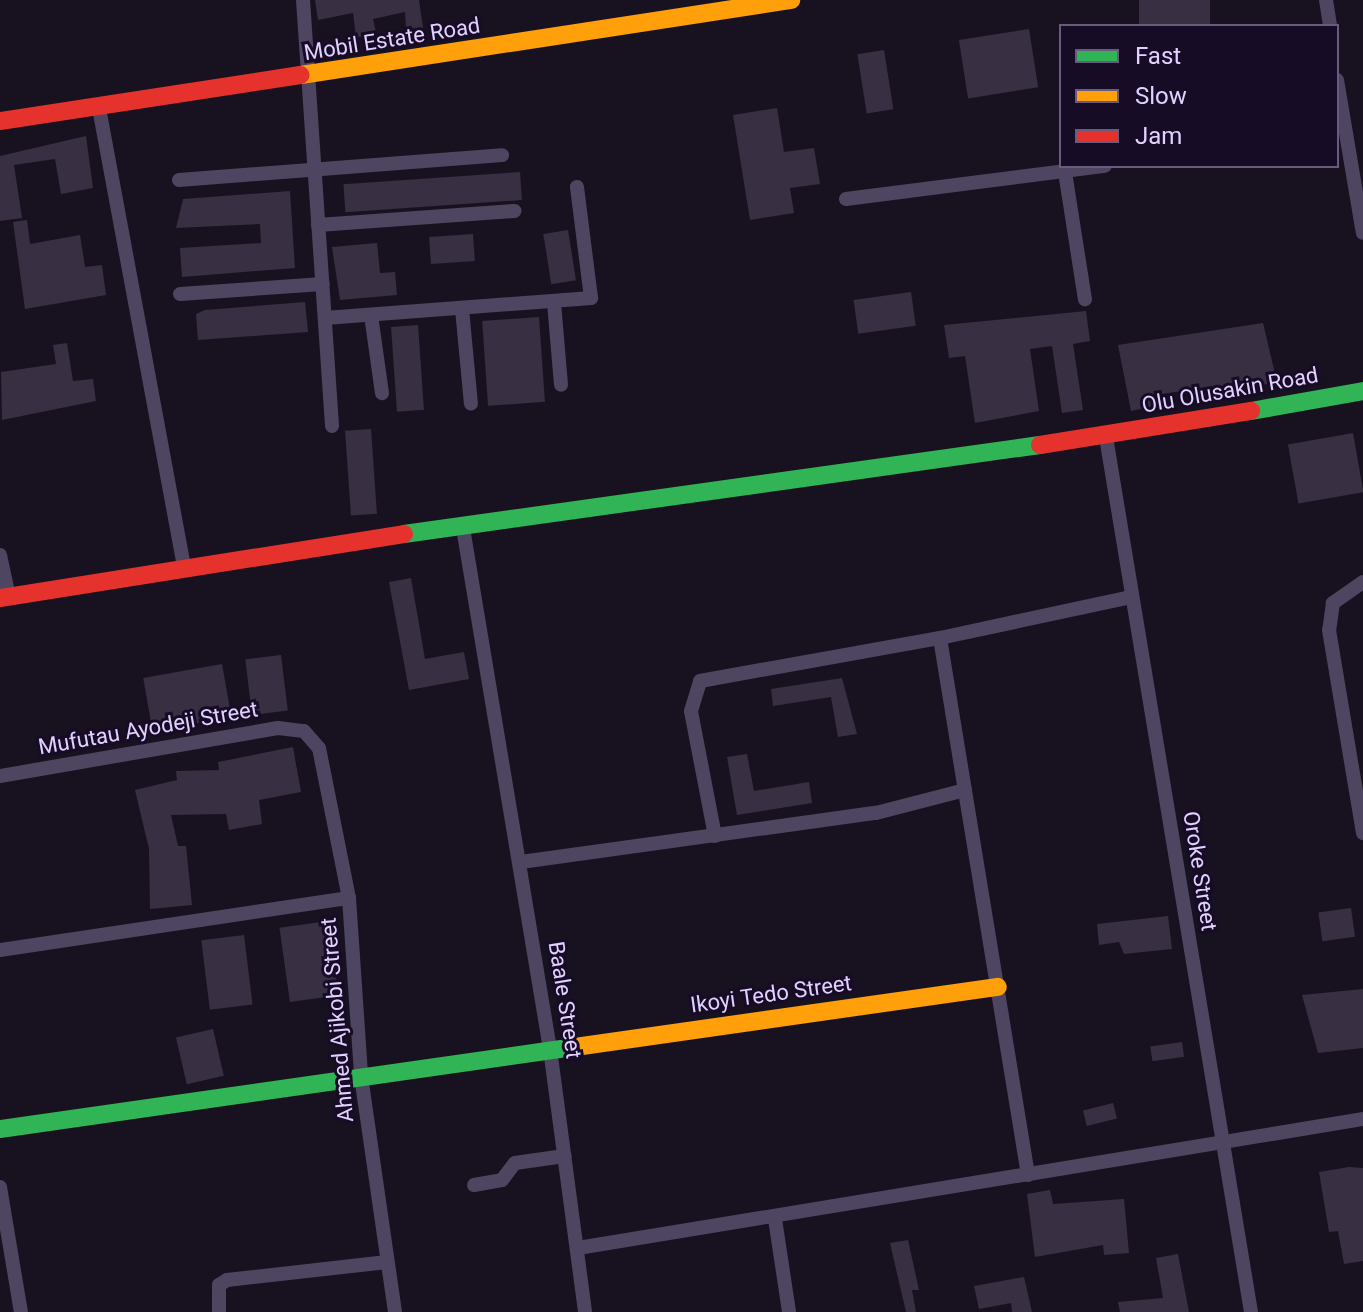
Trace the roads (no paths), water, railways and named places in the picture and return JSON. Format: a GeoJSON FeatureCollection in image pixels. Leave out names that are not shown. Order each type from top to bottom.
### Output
{"type":"FeatureCollection","features":[{"type":"Feature","properties":{"kind":"street"},"geometry":{"type":"LineString","coordinates":[[303,0],[332,426]]}},
{"type":"Feature","properties":{"kind":"street","name":"Mobil Estate Road"},"geometry":{"type":"LineString","coordinates":[[0,121],[308,77],[709,6],[791,0]]}},
{"type":"Feature","properties":{"kind":"street"},"geometry":{"type":"LineString","coordinates":[[1326,0],[1330,24]]}},
{"type":"Feature","properties":{"kind":"street"},"geometry":{"type":"LineString","coordinates":[[1339,106],[1341,133],[1363,233]]}},
{"type":"Feature","properties":{"kind":"street"},"geometry":{"type":"LineString","coordinates":[[99,108],[184,567]]}},
{"type":"Feature","properties":{"kind":"street"},"geometry":{"type":"LineString","coordinates":[[179,180],[314,172],[502,155]]}},
{"type":"Feature","properties":{"kind":"street"},"geometry":{"type":"LineString","coordinates":[[846,199],[1092,168]]}},
{"type":"Feature","properties":{"kind":"street"},"geometry":{"type":"LineString","coordinates":[[1065,172],[1085,299]]}},
{"type":"Feature","properties":{"kind":"street"},"geometry":{"type":"LineString","coordinates":[[325,318],[591,298],[594,289],[577,187]]}},
{"type":"Feature","properties":{"kind":"street"},"geometry":{"type":"LineString","coordinates":[[318,225],[515,211]]}},
{"type":"Feature","properties":{"kind":"street"},"geometry":{"type":"LineString","coordinates":[[180,294],[323,284]]}},
{"type":"Feature","properties":{"kind":"street"},"geometry":{"type":"LineString","coordinates":[[554,303],[561,385]]}},
{"type":"Feature","properties":{"kind":"street"},"geometry":{"type":"LineString","coordinates":[[462,309],[471,404]]}},
{"type":"Feature","properties":{"kind":"street"},"geometry":{"type":"LineString","coordinates":[[371,315],[382,393]]}},
{"type":"Feature","properties":{"kind":"street","name":"Olu Olusakin Road"},"geometry":{"type":"LineString","coordinates":[[4,598],[184,567],[463,528],[713,486],[1106,437],[1363,391]]}},
{"type":"Feature","properties":{"kind":"street","name":"Oroke Street"},"geometry":{"type":"LineString","coordinates":[[1106,437],[1251,1312]]}},
{"type":"Feature","properties":{"kind":"street","name":"Baale Street"},"geometry":{"type":"LineString","coordinates":[[463,528],[521,862],[585,1312]]}},
{"type":"Feature","properties":{"kind":"street"},"geometry":{"type":"LineString","coordinates":[[0,555],[4,598]]}},
{"type":"Feature","properties":{"kind":"street"},"geometry":{"type":"LineString","coordinates":[[1363,582],[1333,603],[1329,630],[1363,833]]}},
{"type":"Feature","properties":{"kind":"street"},"geometry":{"type":"LineString","coordinates":[[715,836],[691,711],[700,681],[940,638],[1132,597]]}},
{"type":"Feature","properties":{"kind":"street"},"geometry":{"type":"LineString","coordinates":[[940,638],[1028,1175]]}},
{"type":"Feature","properties":{"kind":"street","name":"Mufutau Ayodeji Street"},"geometry":{"type":"LineString","coordinates":[[0,776],[278,728],[304,731]]}},
{"type":"Feature","properties":{"kind":"street","name":"Ahmed Ajikobi Street"},"geometry":{"type":"LineString","coordinates":[[304,731],[319,748],[349,898],[361,1076],[395,1312]]}},
{"type":"Feature","properties":{"kind":"street"},"geometry":{"type":"LineString","coordinates":[[521,862],[876,813],[965,790]]}},
{"type":"Feature","properties":{"kind":"street"},"geometry":{"type":"LineString","coordinates":[[0,950],[349,898]]}},
{"type":"Feature","properties":{"kind":"street","name":"Ikoyi Tedo Street"},"geometry":{"type":"LineString","coordinates":[[0,1129],[998,987]]}},
{"type":"Feature","properties":{"kind":"street"},"geometry":{"type":"LineString","coordinates":[[578,1248],[775,1219],[1222,1139],[1363,1119]]}},
{"type":"Feature","properties":{"kind":"street"},"geometry":{"type":"LineString","coordinates":[[474,1185],[502,1180],[515,1163],[565,1156]]}},
{"type":"Feature","properties":{"kind":"street"},"geometry":{"type":"LineString","coordinates":[[0,1187],[21,1312]]}},
{"type":"Feature","properties":{"kind":"street"},"geometry":{"type":"LineString","coordinates":[[775,1219],[789,1312]]}},
{"type":"Feature","properties":{"kind":"street"},"geometry":{"type":"LineString","coordinates":[[219,1312],[219,1285],[227,1280],[387,1262]]}}]}
